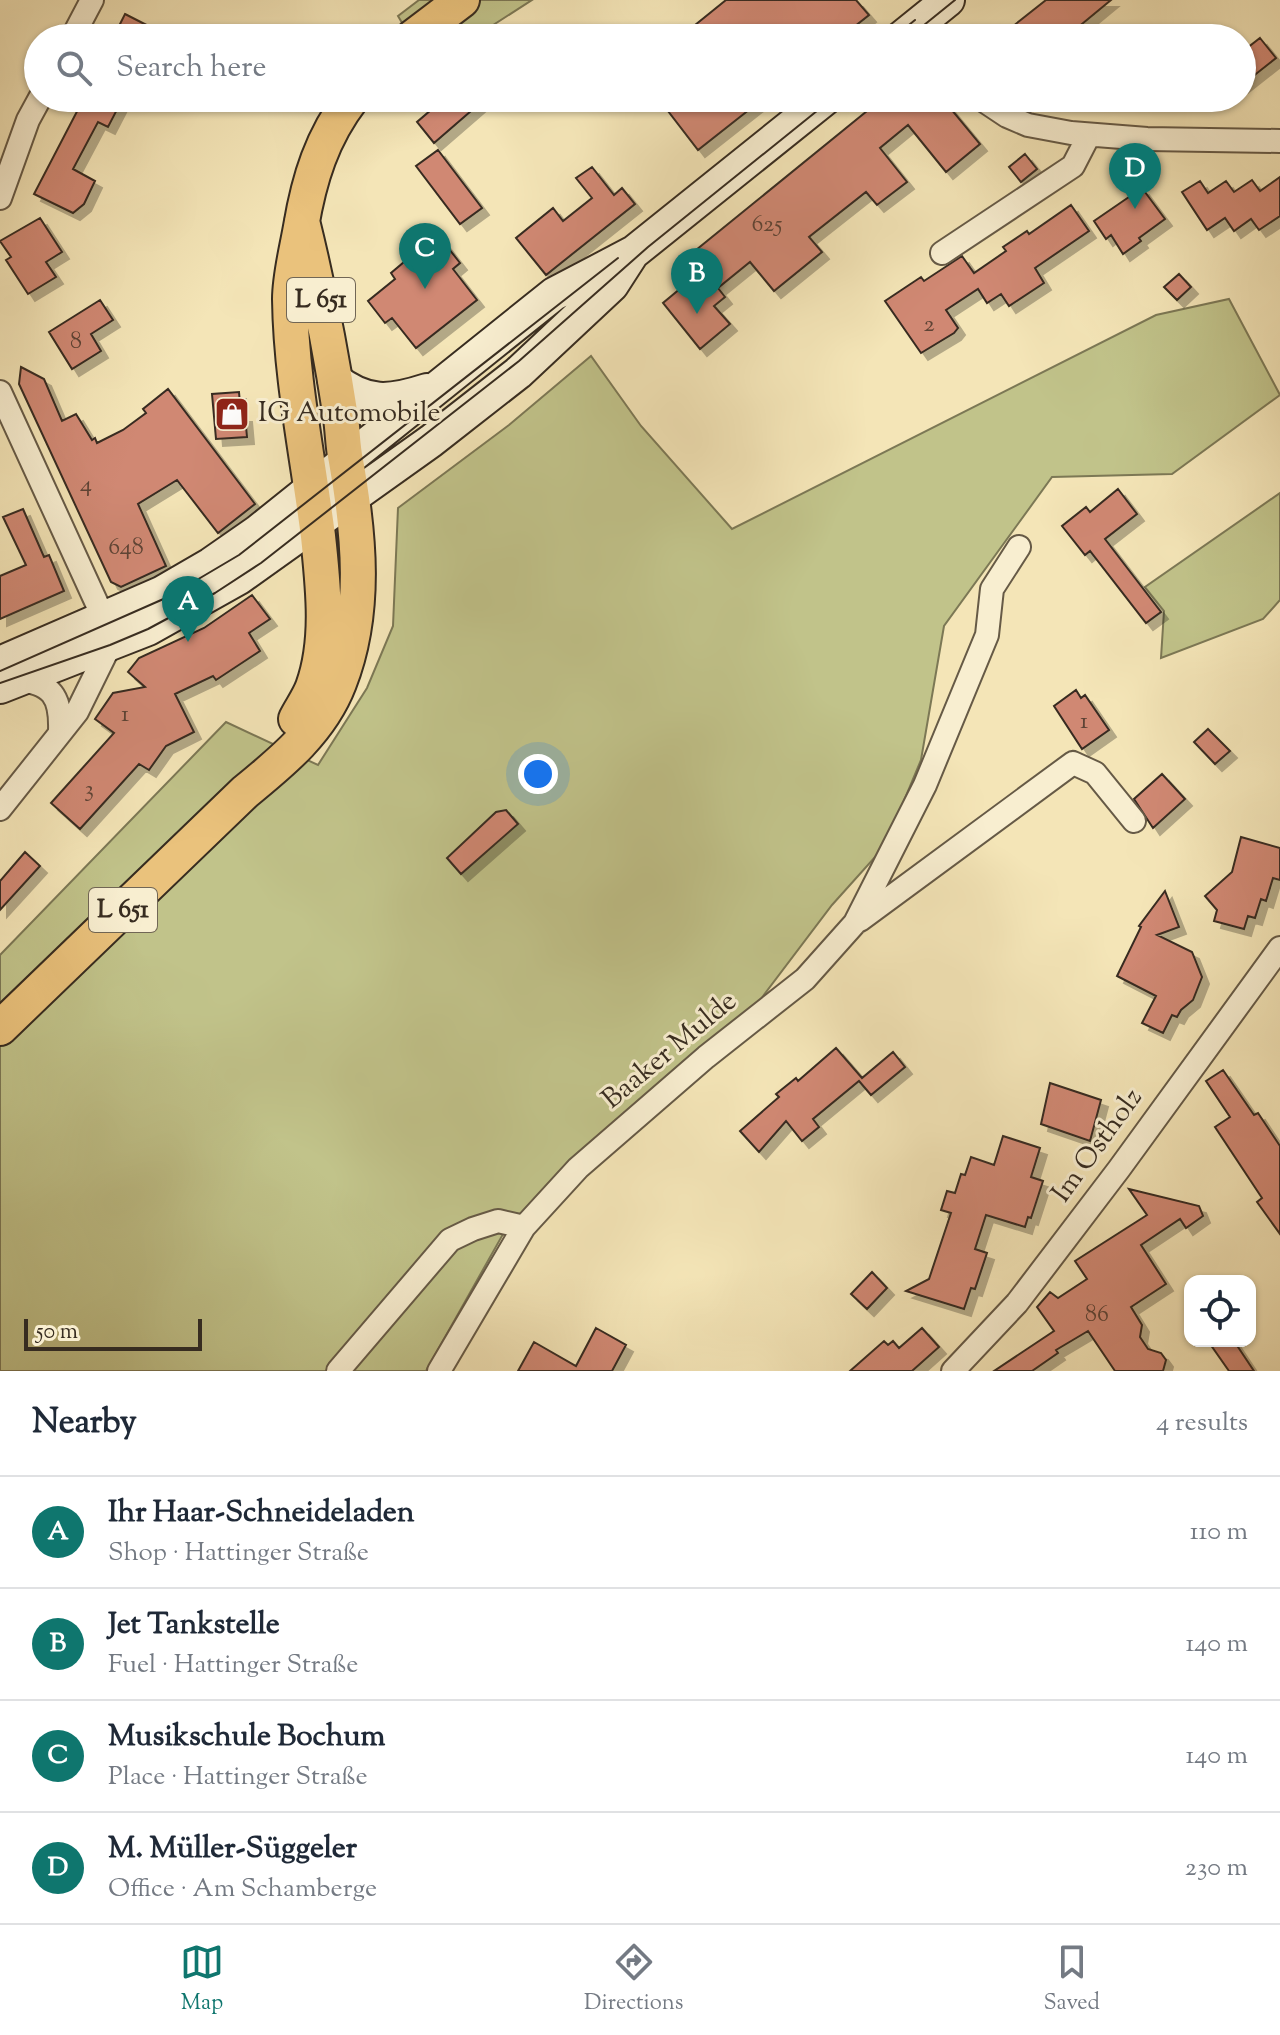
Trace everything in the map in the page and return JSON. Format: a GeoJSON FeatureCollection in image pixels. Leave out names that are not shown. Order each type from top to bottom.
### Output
{"type":"FeatureCollection","features":[{"type":"Feature","properties":{"kind":"main road"},"geometry":{"type":"LineString","coordinates":[[430,24],[462,0]]}},
{"type":"Feature","properties":{"kind":"main road"},"geometry":{"type":"LineString","coordinates":[[923,24],[948,0]]}},
{"type":"Feature","properties":{"kind":"main road","name":"L 651"},"geometry":{"type":"LineString","coordinates":[[245,792],[287,736],[313,688],[320,657],[324,600],[293,348],[290,296],[308,186],[319,151],[341,112]]}},
{"type":"Feature","properties":{"kind":"main road"},"geometry":{"type":"LineString","coordinates":[[314,504],[346,460],[554,294],[634,252],[809,112]]}},
{"type":"Feature","properties":{"kind":"main road","name":"L 651"},"geometry":{"type":"LineString","coordinates":[[0,1028],[245,792],[288,757],[309,734],[339,684],[356,628],[359,574],[334,379],[320,296],[302,221]]}},
{"type":"Feature","properties":{"kind":"main road"},"geometry":{"type":"LineString","coordinates":[[6,677],[107,632],[161,593],[257,532],[314,504],[351,498],[518,373],[612,285],[634,252]]}},
{"type":"Feature","properties":{"kind":"main road"},"geometry":{"type":"LineString","coordinates":[[334,379],[371,400],[397,400],[438,387]]}},
{"type":"Feature","properties":{"kind":"street"},"geometry":{"type":"LineString","coordinates":[[79,24],[92,0]]}},
{"type":"Feature","properties":{"kind":"street"},"geometry":{"type":"LineString","coordinates":[[0,198],[32,112]]}},
{"type":"Feature","properties":{"kind":"street"},"geometry":{"type":"LineString","coordinates":[[1001,112],[1028,125],[1089,135],[1280,141]]}},
{"type":"Feature","properties":{"kind":"street"},"geometry":{"type":"LineString","coordinates":[[942,253],[1073,166],[1089,135]]}},
{"type":"Feature","properties":{"kind":"street"},"geometry":{"type":"LineString","coordinates":[[0,392],[107,632],[77,712],[0,809]]}},
{"type":"Feature","properties":{"kind":"street","name":"Baaker Mulde"},"geometry":{"type":"LineString","coordinates":[[855,923],[925,785],[987,635],[992,589],[1019,547]]}},
{"type":"Feature","properties":{"kind":"street"},"geometry":{"type":"LineString","coordinates":[[6,677],[33,682],[49,689],[61,712],[60,730]]}},
{"type":"Feature","properties":{"kind":"street","name":"Baaker Mulde"},"geometry":{"type":"LineString","coordinates":[[439,1371],[524,1227],[578,1168],[706,1057],[805,979],[855,923],[1073,763],[1095,773],[1134,821]]}},
{"type":"Feature","properties":{"kind":"street","name":"Im Ostholz"},"geometry":{"type":"LineString","coordinates":[[953,1371],[1017,1303],[1280,948]]}},
{"type":"Feature","properties":{"kind":"street"},"geometry":{"type":"LineString","coordinates":[[338,1371],[450,1240],[498,1221],[524,1227]]}},
{"type":"Feature","properties":{"kind":"green space"},"geometry":{"type":"Polygon","coordinates":[[[419,0],[532,0],[495,24],[403,24],[398,16],[419,0]]]}},
{"type":"Feature","properties":{"kind":"green space"},"geometry":{"type":"Polygon","coordinates":[[[1229,299],[1280,395],[1172,474],[1052,477],[944,626],[921,760],[885,846],[832,905],[754,1008],[670,1074],[507,1227],[426,1371],[0,1371],[0,955],[226,722],[318,765],[367,688],[393,626],[398,508],[509,425],[591,356],[641,426],[732,529],[1156,315],[1229,299]]]}},
{"type":"Feature","properties":{"kind":"green space"},"geometry":{"type":"Polygon","coordinates":[[[1280,493],[1280,600],[1263,619],[1161,658],[1164,611],[1145,587],[1280,493]]]}},
{"type":"Feature","properties":{"kind":"building"},"geometry":{"type":"Polygon","coordinates":[[[726,0],[856,0],[869,15],[858,24],[696,24],[726,0]]]}},
{"type":"Feature","properties":{"kind":"building"},"geometry":{"type":"Polygon","coordinates":[[[1046,0],[1111,0],[1082,24],[1016,24],[1046,0]]]}},
{"type":"Feature","properties":{"kind":"building"},"geometry":{"type":"Polygon","coordinates":[[[125,14],[145,24],[120,24],[125,14]]]}},
{"type":"Feature","properties":{"kind":"building"},"geometry":{"type":"Polygon","coordinates":[[[1260,38],[1276,58],[1256,74],[1256,41],[1260,38]]]}},
{"type":"Feature","properties":{"kind":"building"},"geometry":{"type":"Polygon","coordinates":[[[77,112],[116,112],[108,127],[98,122],[73,169],[95,181],[84,204],[73,213],[34,194],[77,112]]]}},
{"type":"Feature","properties":{"kind":"building"},"geometry":{"type":"Polygon","coordinates":[[[429,112],[470,112],[434,143],[417,122],[429,112]]]}},
{"type":"Feature","properties":{"kind":"building"},"geometry":{"type":"Polygon","coordinates":[[[669,112],[746,112],[698,150],[669,112]]]}},
{"type":"Feature","properties":{"kind":"building"},"geometry":{"type":"Polygon","coordinates":[[[866,112],[954,112],[980,144],[946,172],[908,125],[880,148],[907,182],[877,205],[866,192],[809,237],[822,252],[774,291],[750,262],[718,288],[725,297],[714,306],[730,324],[700,349],[663,303],[693,278],[680,263],[866,112]]]}},
{"type":"Feature","properties":{"kind":"building"},"geometry":{"type":"Polygon","coordinates":[[[438,150],[482,208],[460,224],[416,166],[438,150]]]}},
{"type":"Feature","properties":{"kind":"building"},"geometry":{"type":"Polygon","coordinates":[[[1025,154],[1037,169],[1021,182],[1009,167],[1025,154]]]}},
{"type":"Feature","properties":{"kind":"building"},"geometry":{"type":"Polygon","coordinates":[[[592,167],[614,195],[622,188],[635,204],[546,275],[516,238],[553,208],[563,221],[592,198],[576,178],[592,167]]]}},
{"type":"Feature","properties":{"kind":"building"},"geometry":{"type":"Polygon","coordinates":[[[1280,177],[1280,216],[1259,230],[1251,219],[1234,231],[1225,218],[1207,230],[1182,192],[1200,181],[1208,193],[1226,181],[1234,192],[1252,180],[1260,191],[1280,177]]]}},
{"type":"Feature","properties":{"kind":"building"},"geometry":{"type":"Polygon","coordinates":[[[1142,188],[1165,219],[1123,254],[1111,235],[1106,239],[1094,221],[1142,188]]]}},
{"type":"Feature","properties":{"kind":"building"},"geometry":{"type":"Polygon","coordinates":[[[1071,205],[1089,231],[1035,268],[1044,283],[1009,306],[1001,294],[987,303],[978,289],[946,310],[958,328],[954,333],[921,353],[885,301],[921,277],[924,281],[962,256],[974,273],[1006,251],[1003,247],[1027,231],[1029,234],[1071,205]]]}},
{"type":"Feature","properties":{"kind":"building"},"geometry":{"type":"Polygon","coordinates":[[[40,218],[62,252],[46,262],[56,277],[28,294],[6,260],[11,257],[0,241],[40,218]]]}},
{"type":"Feature","properties":{"kind":"building"},"geometry":{"type":"Polygon","coordinates":[[[442,240],[460,263],[453,269],[477,300],[416,348],[392,318],[385,323],[368,301],[395,279],[391,273],[410,257],[415,263],[442,240]]]}},
{"type":"Feature","properties":{"kind":"building"},"geometry":{"type":"Polygon","coordinates":[[[1179,274],[1191,287],[1177,300],[1164,287],[1179,274]]]}},
{"type":"Feature","properties":{"kind":"building"},"geometry":{"type":"Polygon","coordinates":[[[100,300],[113,320],[91,334],[101,351],[72,369],[49,332],[100,300]]]}},
{"type":"Feature","properties":{"kind":"building"},"geometry":{"type":"Polygon","coordinates":[[[21,367],[44,379],[62,421],[76,414],[97,443],[123,430],[146,413],[143,409],[168,389],[255,504],[218,533],[177,480],[138,504],[166,566],[121,587],[111,582],[19,384],[21,367]]]}},
{"type":"Feature","properties":{"kind":"building"},"geometry":{"type":"Polygon","coordinates":[[[239,392],[247,437],[216,439],[212,394],[239,392]]]}},
{"type":"Feature","properties":{"kind":"building"},"geometry":{"type":"Polygon","coordinates":[[[1118,489],[1137,514],[1105,539],[1161,612],[1146,623],[1090,551],[1085,555],[1062,526],[1086,507],[1090,512],[1118,489]]]}},
{"type":"Feature","properties":{"kind":"building"},"geometry":{"type":"Polygon","coordinates":[[[23,509],[44,557],[49,555],[64,591],[0,619],[0,576],[26,565],[3,517],[23,509]]]}},
{"type":"Feature","properties":{"kind":"building"},"geometry":{"type":"Polygon","coordinates":[[[252,595],[270,619],[249,633],[260,651],[216,680],[213,676],[175,694],[194,732],[166,746],[149,770],[139,764],[80,829],[51,803],[114,733],[95,719],[113,693],[145,687],[128,672],[139,658],[204,628],[252,595]]]}},
{"type":"Feature","properties":{"kind":"building"},"geometry":{"type":"Polygon","coordinates":[[[1076,690],[1081,698],[1085,695],[1109,730],[1082,749],[1054,706],[1076,690]]]}},
{"type":"Feature","properties":{"kind":"building"},"geometry":{"type":"Polygon","coordinates":[[[1208,729],[1230,751],[1215,764],[1194,742],[1208,729]]]}},
{"type":"Feature","properties":{"kind":"building"},"geometry":{"type":"Polygon","coordinates":[[[1162,774],[1185,799],[1153,828],[1134,799],[1162,774]]]}},
{"type":"Feature","properties":{"kind":"building"},"geometry":{"type":"Polygon","coordinates":[[[506,810],[518,824],[461,874],[447,858],[496,812],[506,810]]]}},
{"type":"Feature","properties":{"kind":"building"},"geometry":{"type":"Polygon","coordinates":[[[1241,837],[1280,848],[1280,880],[1273,878],[1266,901],[1261,899],[1255,918],[1248,916],[1244,929],[1214,921],[1217,910],[1205,896],[1232,872],[1241,837]]]}},
{"type":"Feature","properties":{"kind":"building"},"geometry":{"type":"Polygon","coordinates":[[[25,852],[40,866],[0,910],[0,881],[25,852]]]}},
{"type":"Feature","properties":{"kind":"building"},"geometry":{"type":"Polygon","coordinates":[[[1165,891],[1179,927],[1157,935],[1192,952],[1202,977],[1193,1000],[1177,1017],[1172,1015],[1163,1033],[1142,1023],[1156,996],[1117,976],[1139,926],[1165,891]]]}},
{"type":"Feature","properties":{"kind":"building"},"geometry":{"type":"Polygon","coordinates":[[[836,1048],[862,1078],[893,1052],[905,1067],[871,1095],[859,1081],[813,1119],[819,1127],[802,1141],[786,1121],[759,1152],[740,1131],[779,1097],[776,1094],[796,1078],[798,1081],[836,1048]]]}},
{"type":"Feature","properties":{"kind":"building"},"geometry":{"type":"Polygon","coordinates":[[[1223,1070],[1280,1146],[1280,1234],[1257,1202],[1262,1198],[1215,1127],[1230,1117],[1206,1081],[1223,1070]]]}},
{"type":"Feature","properties":{"kind":"building"},"geometry":{"type":"Polygon","coordinates":[[[1050,1083],[1101,1100],[1090,1141],[1041,1124],[1050,1083]]]}},
{"type":"Feature","properties":{"kind":"building"},"geometry":{"type":"Polygon","coordinates":[[[1003,1136],[1040,1148],[1031,1177],[1043,1181],[1031,1218],[1028,1217],[1025,1227],[986,1215],[975,1249],[987,1253],[975,1289],[971,1288],[964,1309],[906,1291],[929,1279],[951,1213],[941,1210],[947,1191],[955,1193],[971,1157],[994,1165],[1003,1136]]]}},
{"type":"Feature","properties":{"kind":"building"},"geometry":{"type":"Polygon","coordinates":[[[1129,1189],[1199,1206],[1203,1216],[1186,1228],[1180,1219],[1141,1245],[1166,1284],[1131,1307],[1142,1325],[1140,1337],[1148,1349],[1161,1353],[1166,1360],[1163,1371],[1115,1371],[1088,1331],[1056,1350],[1058,1353],[1032,1371],[994,1371],[1054,1331],[1037,1307],[1050,1292],[1058,1298],[1087,1279],[1075,1261],[1147,1215],[1129,1189]]]}},
{"type":"Feature","properties":{"kind":"building"},"geometry":{"type":"Polygon","coordinates":[[[872,1272],[887,1288],[867,1309],[851,1294],[872,1272]]]}},
{"type":"Feature","properties":{"kind":"building"},"geometry":{"type":"Polygon","coordinates":[[[596,1328],[626,1345],[612,1371],[518,1371],[534,1342],[576,1366],[596,1328]]]}},
{"type":"Feature","properties":{"kind":"building"},"geometry":{"type":"Polygon","coordinates":[[[922,1328],[939,1347],[912,1371],[850,1371],[884,1341],[888,1345],[893,1341],[899,1348],[922,1328]]]}},
{"type":"Feature","properties":{"kind":"building"},"geometry":{"type":"Polygon","coordinates":[[[1212,1347],[1238,1347],[1254,1371],[1229,1371],[1212,1347]]]}},
{"type":"Feature","properties":{"kind":"tram line"},"geometry":{"type":"LineString","coordinates":[[925,24],[955,0]]}},
{"type":"Feature","properties":{"kind":"tram line"},"geometry":{"type":"LineString","coordinates":[[910,24],[915,20]]}},
{"type":"Feature","properties":{"kind":"tram line"},"geometry":{"type":"LineString","coordinates":[[0,683],[148,629],[215,593],[261,563],[519,361],[648,247],[816,112]]}},
{"type":"Feature","properties":{"kind":"tram line"},"geometry":{"type":"LineString","coordinates":[[0,671],[168,597],[239,555],[618,258]]}},
{"type":"Feature","properties":{"kind":"place","name":"M. Müller-Süggeler"},"geometry":{"type":"Point","coordinates":[1135,209]}},
{"type":"Feature","properties":{"kind":"place","name":"Musikschule Bochum"},"geometry":{"type":"Point","coordinates":[425,289]}},
{"type":"Feature","properties":{"kind":"place","name":"Jet Tankstelle"},"geometry":{"type":"Point","coordinates":[697,314]}},
{"type":"Feature","properties":{"kind":"place","name":"IG Automobile"},"geometry":{"type":"Point","coordinates":[232,414]}},
{"type":"Feature","properties":{"kind":"place","name":"Ihr Haar-Schneideladen"},"geometry":{"type":"Point","coordinates":[188,642]}}]}
